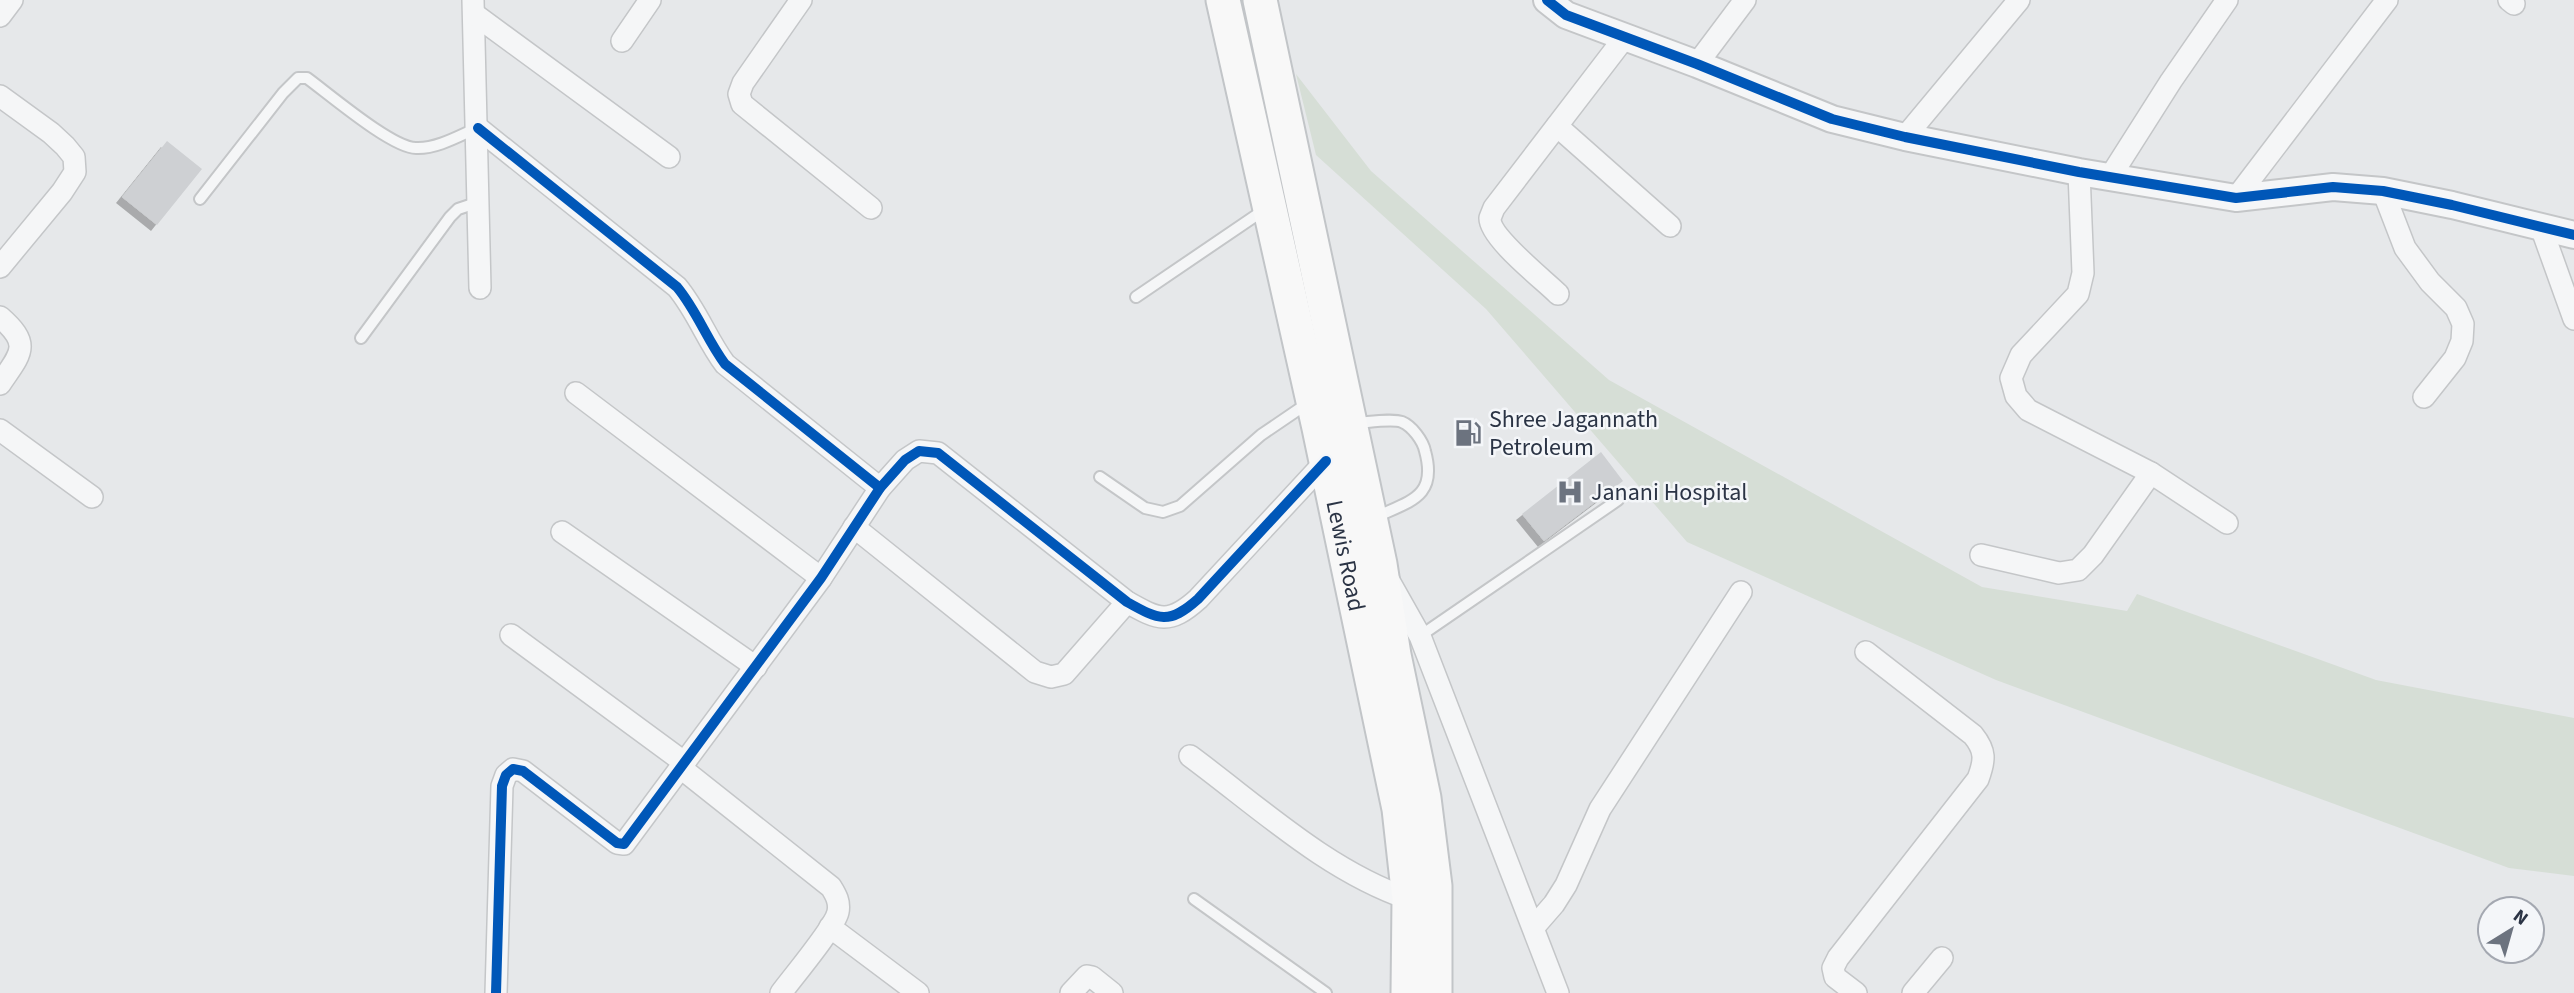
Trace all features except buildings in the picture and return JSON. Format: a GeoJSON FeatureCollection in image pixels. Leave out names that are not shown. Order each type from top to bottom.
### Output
{"type":"FeatureCollection","features":[{"type":"Feature","properties":{"kind":"main road","name":"Lewis Road"},"geometry":{"type":"LineString","coordinates":[[1223,0],[1268,208],[1356,520],[1409,899],[1408,993]]}},
{"type":"Feature","properties":{"kind":"main road","name":"Lewis Road"},"geometry":{"type":"LineString","coordinates":[[1260,0],[1297,166],[1330,421],[1326,461],[1380,564],[1394,655],[1424,798],[1435,886],[1435,993]]}},
{"type":"Feature","properties":{"kind":"street"},"geometry":{"type":"LineString","coordinates":[[0,16],[12,0]]}},
{"type":"Feature","properties":{"kind":"street"},"geometry":{"type":"LineString","coordinates":[[622,41],[650,0]]}},
{"type":"Feature","properties":{"kind":"street"},"geometry":{"type":"LineString","coordinates":[[800,0],[743,83],[739,94],[741,104],[871,208]]}},
{"type":"Feature","properties":{"kind":"street"},"geometry":{"type":"LineString","coordinates":[[1547,0],[1566,15],[1832,119],[1905,137],[2079,172],[2236,198],[2333,187],[2383,191],[2574,235]]}},
{"type":"Feature","properties":{"kind":"street"},"geometry":{"type":"LineString","coordinates":[[1697,64],[1745,0]]}},
{"type":"Feature","properties":{"kind":"street"},"geometry":{"type":"LineString","coordinates":[[1905,137],[2019,0]]}},
{"type":"Feature","properties":{"kind":"street"},"geometry":{"type":"LineString","coordinates":[[2110,177],[2227,0]]}},
{"type":"Feature","properties":{"kind":"street"},"geometry":{"type":"LineString","coordinates":[[2236,198],[2387,0]]}},
{"type":"Feature","properties":{"kind":"street"},"geometry":{"type":"LineString","coordinates":[[474,7],[478,128],[476,203],[480,288]]}},
{"type":"Feature","properties":{"kind":"street"},"geometry":{"type":"LineString","coordinates":[[474,7],[669,157]]}},
{"type":"Feature","properties":{"kind":"street"},"geometry":{"type":"LineString","coordinates":[[1558,294],[1506,245],[1494,231],[1490,218],[1494,208],[1625,37]]}},
{"type":"Feature","properties":{"kind":"street"},"geometry":{"type":"LineString","coordinates":[[0,96],[51,132],[65,146],[74,157],[75,172],[62,192],[0,267]]}},
{"type":"Feature","properties":{"kind":"street"},"geometry":{"type":"LineString","coordinates":[[1557,126],[1670,226]]}},
{"type":"Feature","properties":{"kind":"street"},"geometry":{"type":"LineString","coordinates":[[478,128],[677,287],[691,303],[710,344],[726,364],[880,488]]}},
{"type":"Feature","properties":{"kind":"street"},"geometry":{"type":"LineString","coordinates":[[2079,172],[2083,273],[2078,294],[2021,355],[2011,378],[2016,396],[2028,410],[2151,473],[2227,523]]}},
{"type":"Feature","properties":{"kind":"street"},"geometry":{"type":"LineString","coordinates":[[2383,191],[2405,248],[2430,282],[2455,308],[2463,324],[2462,341],[2455,358],[2424,397]]}},
{"type":"Feature","properties":{"kind":"street"},"geometry":{"type":"LineString","coordinates":[[2541,227],[2574,319]]}},
{"type":"Feature","properties":{"kind":"street"},"geometry":{"type":"LineString","coordinates":[[0,317],[16,331],[21,340],[19,353],[0,384]]}},
{"type":"Feature","properties":{"kind":"street"},"geometry":{"type":"LineString","coordinates":[[576,393],[821,578]]}},
{"type":"Feature","properties":{"kind":"street"},"geometry":{"type":"LineString","coordinates":[[0,430],[92,497]]}},
{"type":"Feature","properties":{"kind":"street"},"geometry":{"type":"LineString","coordinates":[[496,993],[502,786],[506,775],[513,769],[523,771],[617,843],[624,844],[821,578],[880,488],[905,460],[919,451],[938,453],[1127,602],[1155,617],[1169,618],[1184,611],[1326,461]]}},
{"type":"Feature","properties":{"kind":"street"},"geometry":{"type":"LineString","coordinates":[[1981,555],[2059,573],[2078,570],[2093,555],[2151,473]]}},
{"type":"Feature","properties":{"kind":"street"},"geometry":{"type":"LineString","coordinates":[[854,527],[1035,672],[1051,677],[1064,674],[1127,602]]}},
{"type":"Feature","properties":{"kind":"street"},"geometry":{"type":"LineString","coordinates":[[562,532],[756,667]]}},
{"type":"Feature","properties":{"kind":"street"},"geometry":{"type":"LineString","coordinates":[[1380,564],[1420,636],[1558,993]]}},
{"type":"Feature","properties":{"kind":"street"},"geometry":{"type":"LineString","coordinates":[[1534,927],[1566,885],[1600,809],[1741,592]]}},
{"type":"Feature","properties":{"kind":"street"},"geometry":{"type":"LineString","coordinates":[[511,635],[683,766],[831,887],[838,898],[838,913],[781,993]]}},
{"type":"Feature","properties":{"kind":"street"},"geometry":{"type":"LineString","coordinates":[[1856,993],[1835,977],[1833,968],[1838,958],[1978,779],[1985,760],[1981,745],[1973,735],[1866,652]]}},
{"type":"Feature","properties":{"kind":"street"},"geometry":{"type":"LineString","coordinates":[[1190,755],[1324,856],[1387,891],[1409,899]]}},
{"type":"Feature","properties":{"kind":"street"},"geometry":{"type":"LineString","coordinates":[[830,927],[918,993]]}},
{"type":"Feature","properties":{"kind":"street"},"geometry":{"type":"LineString","coordinates":[[1914,992],[1942,958]]}},
{"type":"Feature","properties":{"kind":"street"},"geometry":{"type":"LineString","coordinates":[[1071,993],[1087,975],[1112,993]]}},
{"type":"Feature","properties":{"kind":"lane"},"geometry":{"type":"LineString","coordinates":[[200,199],[283,93],[298,78],[307,78],[387,137],[414,149],[433,146],[478,128]]}},
{"type":"Feature","properties":{"kind":"lane"},"geometry":{"type":"LineString","coordinates":[[361,338],[450,217],[458,209],[476,203]]}},
{"type":"Feature","properties":{"kind":"lane"},"geometry":{"type":"LineString","coordinates":[[1136,297],[1268,208]]}},
{"type":"Feature","properties":{"kind":"lane"},"geometry":{"type":"LineString","coordinates":[[1100,477],[1144,508],[1163,512],[1180,506],[1261,435],[1330,421],[1401,421],[1412,429],[1423,445],[1429,467],[1429,481],[1416,498],[1356,520]]}},
{"type":"Feature","properties":{"kind":"lane"},"geometry":{"type":"LineString","coordinates":[[1420,636],[1618,500]]}},
{"type":"Feature","properties":{"kind":"lane"},"geometry":{"type":"LineString","coordinates":[[1194,899],[1326,993]]}},
{"type":"Feature","properties":{"kind":"shaded area"},"geometry":{"type":"Polygon","coordinates":[[[1296,74],[1371,171],[1609,380],[1982,587],[2127,611],[2137,594],[2376,680],[2574,718],[2574,876],[2509,868],[1996,680],[1687,542],[1486,309],[1316,155],[1296,74]]]}},
{"type":"Feature","properties":{"kind":"cycle path"},"geometry":{"type":"LineString","coordinates":[[1547,0],[1566,15],[1832,119],[1905,137],[2079,172],[2236,198],[2333,187],[2383,191],[2574,235]]}},
{"type":"Feature","properties":{"kind":"cycle path"},"geometry":{"type":"LineString","coordinates":[[478,128],[677,287],[725,364],[880,488]]}},
{"type":"Feature","properties":{"kind":"cycle path"},"geometry":{"type":"LineString","coordinates":[[496,993],[502,786],[506,775],[513,769],[523,771],[617,843],[624,844],[821,578],[880,488],[905,460],[919,451],[938,453],[1127,602],[1148,613],[1164,617],[1179,613],[1198,599],[1326,461]]}},
{"type":"Feature","properties":{"kind":"place","name":"Shree Jagannath Petroleum"},"geometry":{"type":"Point","coordinates":[1468,433]}},
{"type":"Feature","properties":{"kind":"place","name":"Janani Hospital"},"geometry":{"type":"Point","coordinates":[1570,492]}}]}
